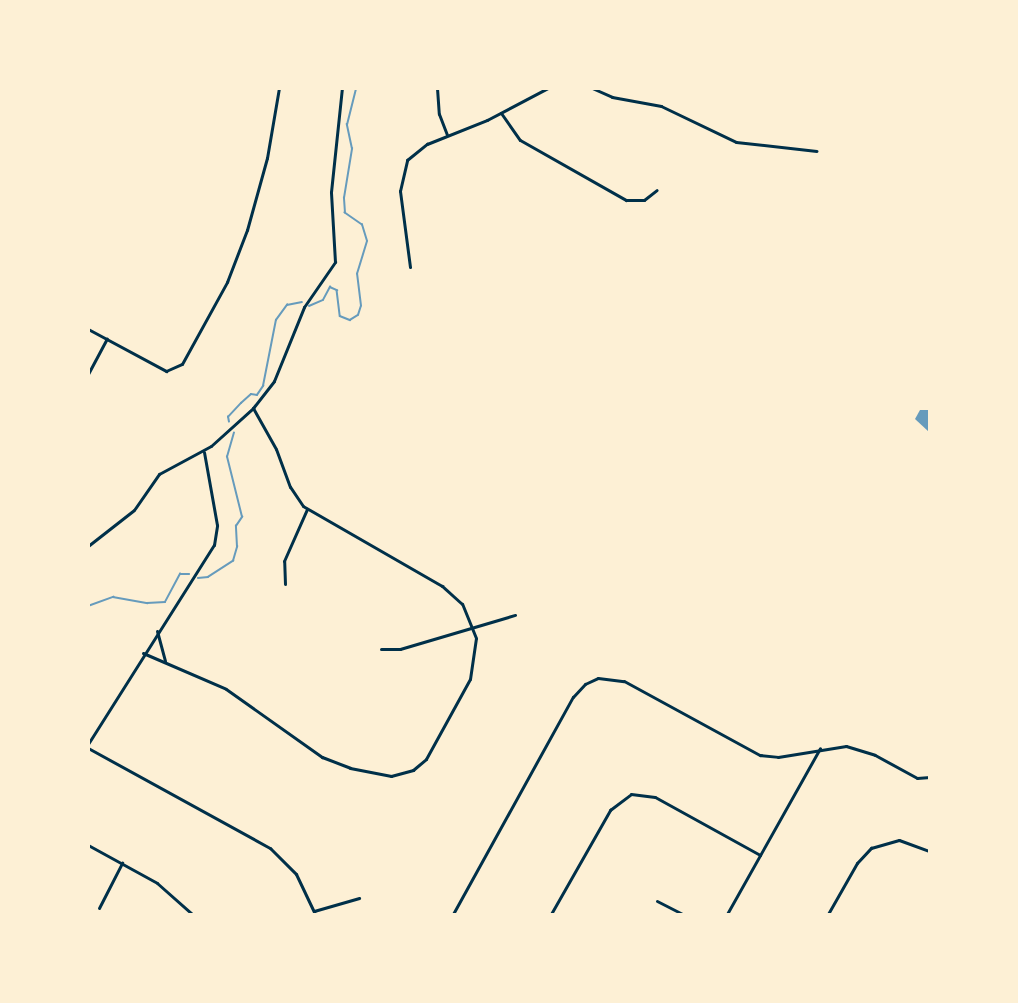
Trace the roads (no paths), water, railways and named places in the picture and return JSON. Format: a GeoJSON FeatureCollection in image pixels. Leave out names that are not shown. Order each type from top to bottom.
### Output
{"type":"FeatureCollection","features":[{"type":"Feature","properties":{"kind":"street"},"geometry":{"type":"LineString","coordinates":[[88,329],[173,371],[182,364],[233,268],[254,210],[279,88]]}},
{"type":"Feature","properties":{"kind":"street"},"geometry":{"type":"LineString","coordinates":[[88,546],[134,510],[159,474],[204,452],[253,408],[276,377],[304,307],[335,262],[331,192],[342,88]]}},
{"type":"Feature","properties":{"kind":"street"},"geometry":{"type":"LineString","coordinates":[[437,88],[439,114],[447,135]]}},
{"type":"Feature","properties":{"kind":"street"},"geometry":{"type":"LineString","coordinates":[[410,267],[400,199],[402,169],[419,149],[447,135],[501,114],[548,88]]}},
{"type":"Feature","properties":{"kind":"street"},"geometry":{"type":"LineString","coordinates":[[592,88],[612,98],[662,106],[736,142],[817,151]]}},
{"type":"Feature","properties":{"kind":"street"},"geometry":{"type":"LineString","coordinates":[[501,114],[520,140],[622,198],[644,200],[657,190]]}},
{"type":"Feature","properties":{"kind":"street"},"geometry":{"type":"LineString","coordinates":[[88,374],[107,339]]}},
{"type":"Feature","properties":{"kind":"street"},"geometry":{"type":"LineString","coordinates":[[143,653],[226,689],[322,757],[371,773],[396,776],[417,768],[428,757],[474,667],[474,628],[462,604],[446,588],[307,509],[290,487],[276,449],[253,408]]}},
{"type":"Feature","properties":{"kind":"street"},"geometry":{"type":"LineString","coordinates":[[204,452],[216,538],[143,653],[88,746],[270,848],[296,874],[314,913],[359,898]]}},
{"type":"Feature","properties":{"kind":"street"},"geometry":{"type":"LineString","coordinates":[[285,584],[284,561],[307,509]]}},
{"type":"Feature","properties":{"kind":"street"},"geometry":{"type":"LineString","coordinates":[[381,649],[400,649],[515,615]]}},
{"type":"Feature","properties":{"kind":"street"},"geometry":{"type":"LineString","coordinates":[[157,631],[165,661]]}},
{"type":"Feature","properties":{"kind":"street"},"geometry":{"type":"LineString","coordinates":[[453,915],[573,697],[596,679],[624,681],[760,755],[787,756],[820,748],[846,746],[865,751],[917,778],[928,778]]}},
{"type":"Feature","properties":{"kind":"street"},"geometry":{"type":"LineString","coordinates":[[727,915],[820,748]]}},
{"type":"Feature","properties":{"kind":"street"},"geometry":{"type":"LineString","coordinates":[[551,915],[610,810],[631,794],[655,797],[760,855]]}},
{"type":"Feature","properties":{"kind":"street"},"geometry":{"type":"LineString","coordinates":[[828,915],[860,858],[887,841],[909,842],[930,851]]}},
{"type":"Feature","properties":{"kind":"street"},"geometry":{"type":"LineString","coordinates":[[88,845],[166,889],[192,915]]}},
{"type":"Feature","properties":{"kind":"street"},"geometry":{"type":"LineString","coordinates":[[99,908],[122,863]]}},
{"type":"Feature","properties":{"kind":"street"},"geometry":{"type":"LineString","coordinates":[[657,901],[682,915]]}},
{"type":"Feature","properties":{"kind":"water"},"geometry":{"type":"Polygon","coordinates":[[[920,410],[929,410],[929,432],[915,419],[920,410]]]}},
{"type":"Feature","properties":{"kind":"waterway"},"geometry":{"type":"LineString","coordinates":[[309,306],[323,300],[330,287],[337,290],[340,316],[350,320],[358,315],[361,306],[357,274],[367,241],[362,225],[345,213],[344,198],[352,149],[347,125],[356,88]]}},
{"type":"Feature","properties":{"kind":"waterway"},"geometry":{"type":"LineString","coordinates":[[229,422],[228,417],[241,403],[251,394],[257,395],[263,386],[276,320],[287,305],[302,302]]}},
{"type":"Feature","properties":{"kind":"waterway"},"geometry":{"type":"LineString","coordinates":[[198,578],[208,577],[233,561],[237,547],[236,526],[242,517],[227,457],[234,433]]}},
{"type":"Feature","properties":{"kind":"waterway"},"geometry":{"type":"LineString","coordinates":[[88,606],[113,597],[147,603],[165,602],[180,574],[189,574]]}}]}
